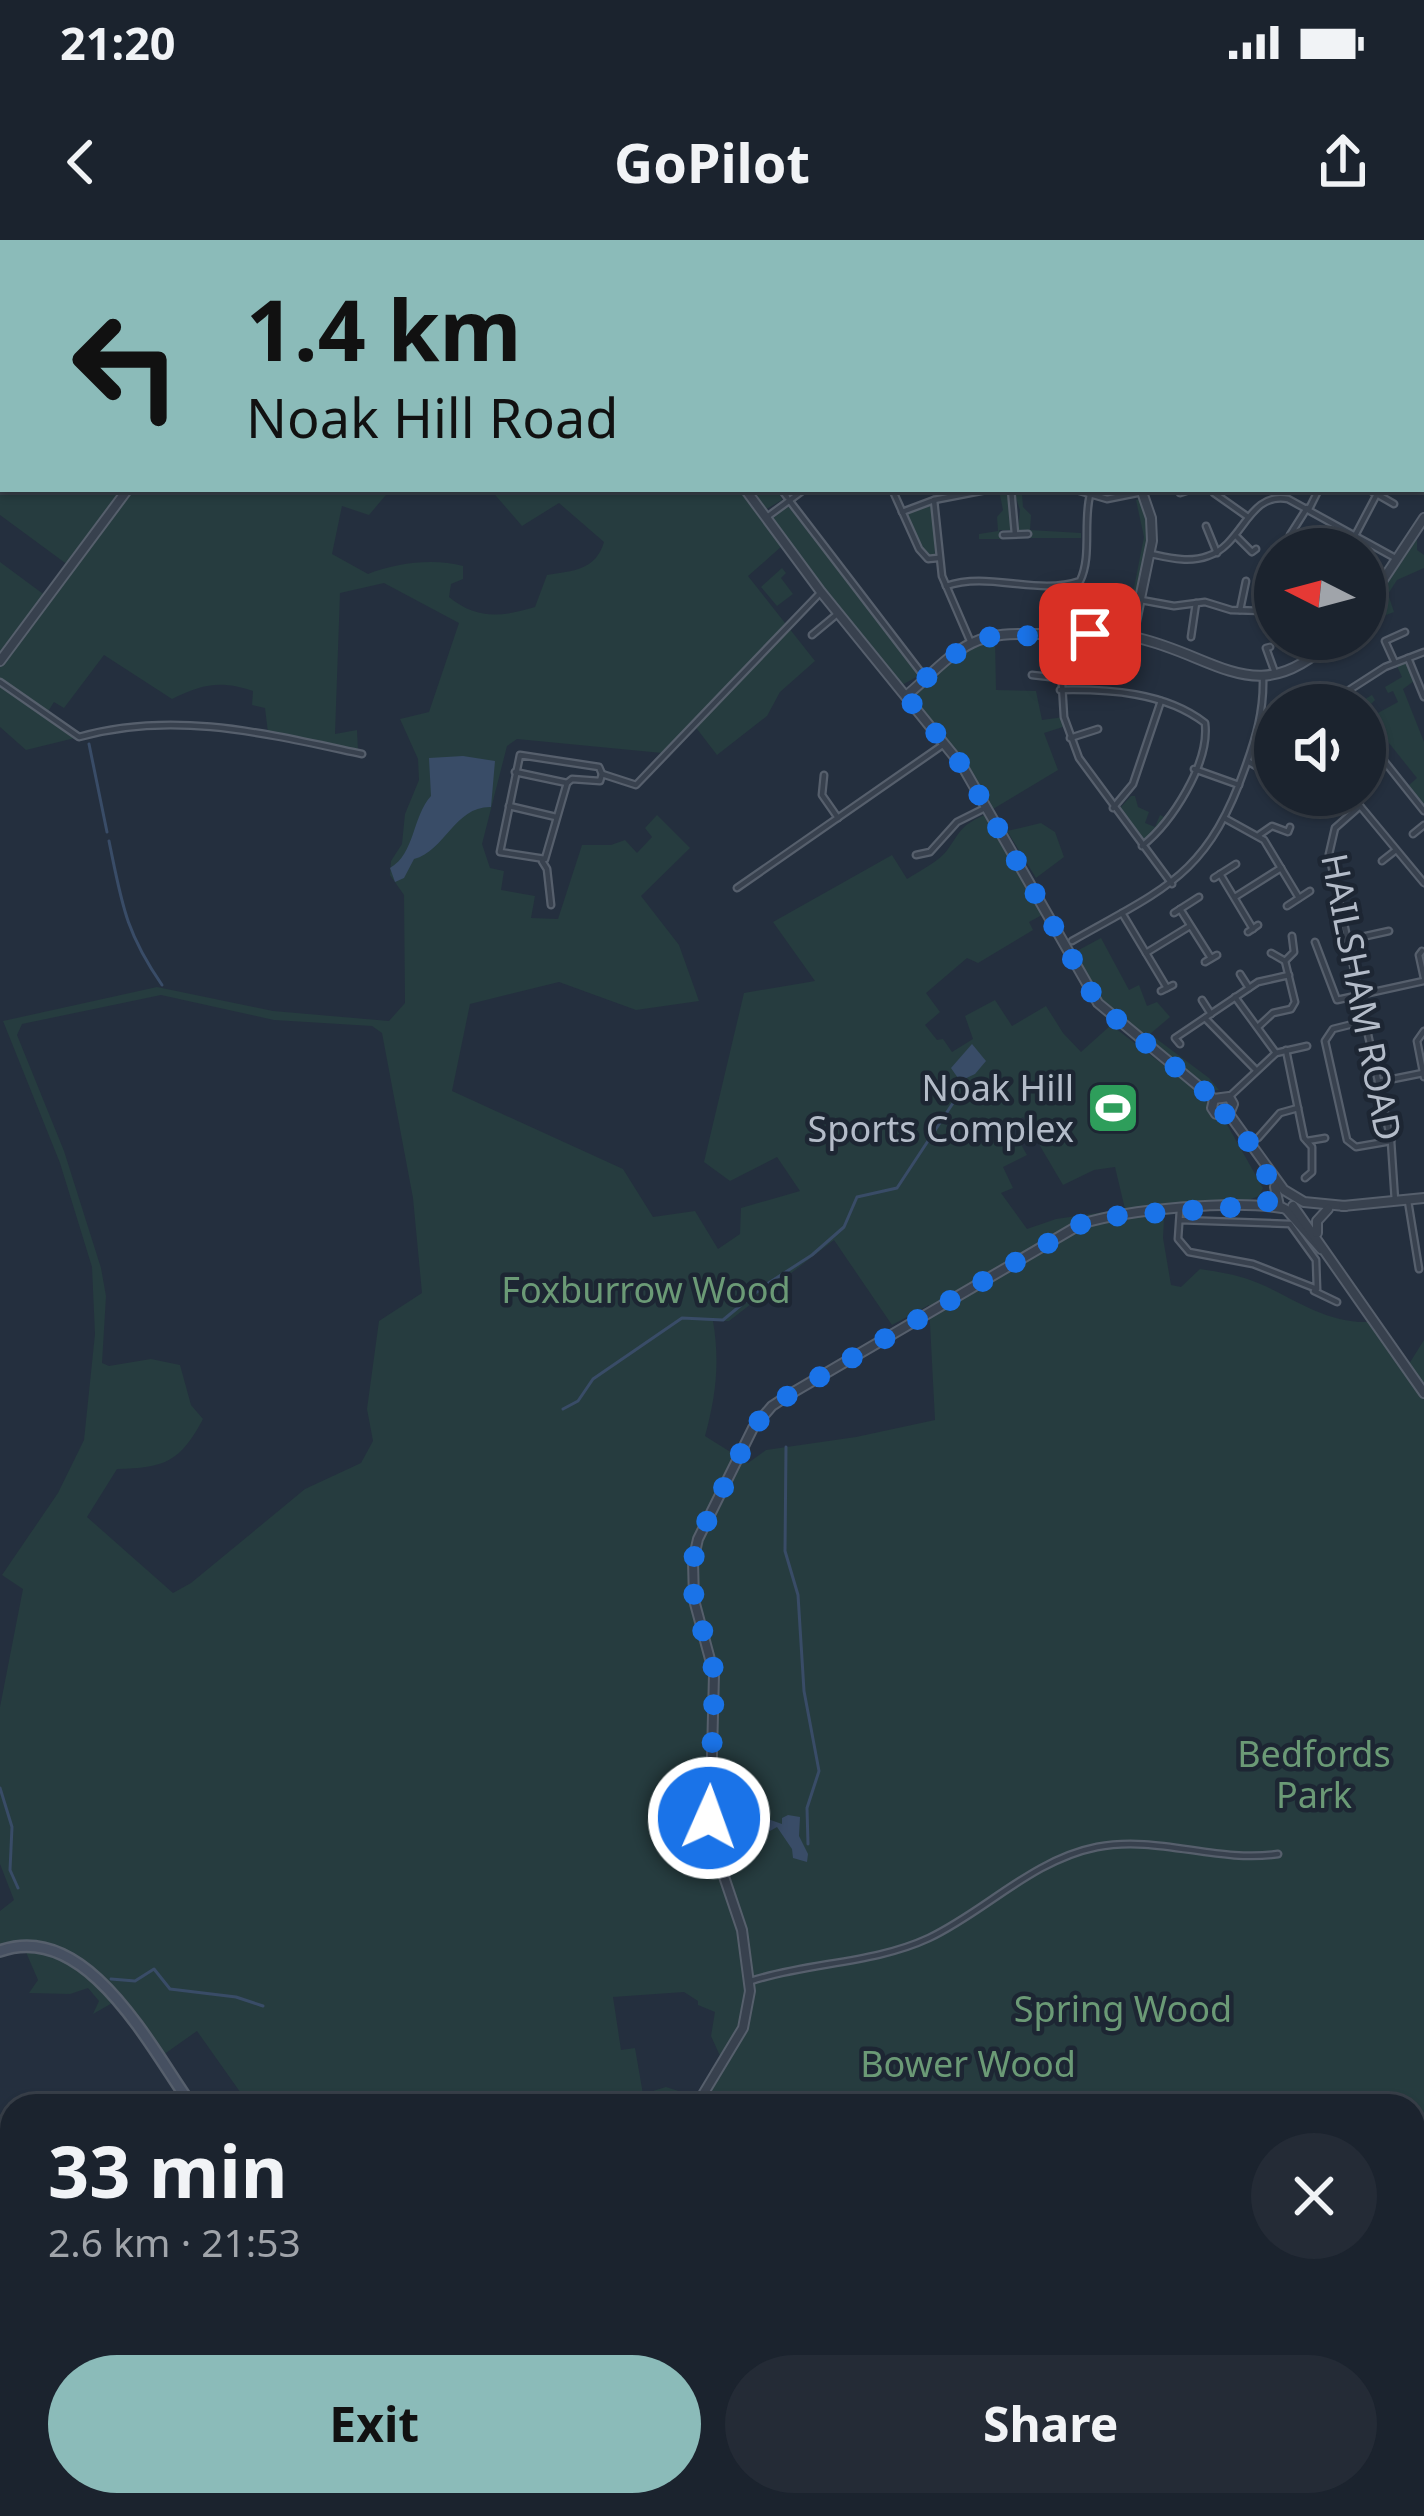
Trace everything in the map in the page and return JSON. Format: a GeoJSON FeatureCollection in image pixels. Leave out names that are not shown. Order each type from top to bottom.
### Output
{"type":"FeatureCollection","features":[{"type":"Feature","properties":{"kind":"main road"},"geometry":{"type":"LineString","coordinates":[[0,1952],[23,1945],[56,1950],[96,1976],[183,2094]]}},
{"type":"Feature","properties":{"kind":"street"},"geometry":{"type":"LineString","coordinates":[[0,661],[126,492]]}},
{"type":"Feature","properties":{"kind":"street"},"geometry":{"type":"LineString","coordinates":[[747,492],[821,592],[945,743],[987,807],[1098,1004],[1214,1099],[1229,1097],[1276,1053],[1307,1046]]}},
{"type":"Feature","properties":{"kind":"street"},"geometry":{"type":"LineString","coordinates":[[783,492],[926,679]]}},
{"type":"Feature","properties":{"kind":"street"},"geometry":{"type":"LineString","coordinates":[[766,517],[800,492]]}},
{"type":"Feature","properties":{"kind":"street"},"geometry":{"type":"LineString","coordinates":[[893,492],[919,549],[928,559],[938,558]]}},
{"type":"Feature","properties":{"kind":"street"},"geometry":{"type":"LineString","coordinates":[[902,512],[976,492]]}},
{"type":"Feature","properties":{"kind":"street"},"geometry":{"type":"LineString","coordinates":[[1011,492],[1015,534]]}},
{"type":"Feature","properties":{"kind":"street"},"geometry":{"type":"LineString","coordinates":[[1082,492],[1117,500],[1136,492]]}},
{"type":"Feature","properties":{"kind":"street"},"geometry":{"type":"LineString","coordinates":[[1132,637],[1153,529],[1142,492]]}},
{"type":"Feature","properties":{"kind":"street"},"geometry":{"type":"LineString","coordinates":[[1295,528],[1317,492]]}},
{"type":"Feature","properties":{"kind":"street"},"geometry":{"type":"LineString","coordinates":[[1373,492],[1394,504]]}},
{"type":"Feature","properties":{"kind":"street"},"geometry":{"type":"LineString","coordinates":[[1214,493],[1249,517]]}},
{"type":"Feature","properties":{"kind":"street"},"geometry":{"type":"LineString","coordinates":[[1359,528],[1377,494]]}},
{"type":"Feature","properties":{"kind":"street"},"geometry":{"type":"LineString","coordinates":[[946,586],[970,580],[1030,584],[1080,580],[1090,495]]}},
{"type":"Feature","properties":{"kind":"street"},"geometry":{"type":"LineString","coordinates":[[1150,554],[1186,560],[1216,553],[1236,536],[1261,502],[1273,497],[1288,499],[1342,528]]}},
{"type":"Feature","properties":{"kind":"street"},"geometry":{"type":"LineString","coordinates":[[934,500],[938,558],[971,643]]}},
{"type":"Feature","properties":{"kind":"street"},"geometry":{"type":"LineString","coordinates":[[1386,576],[1424,518]]}},
{"type":"Feature","properties":{"kind":"street"},"geometry":{"type":"LineString","coordinates":[[1206,526],[1216,553]]}},
{"type":"Feature","properties":{"kind":"street"},"geometry":{"type":"LineString","coordinates":[[1003,535],[1028,534]]}},
{"type":"Feature","properties":{"kind":"street"},"geometry":{"type":"LineString","coordinates":[[1236,536],[1254,550]]}},
{"type":"Feature","properties":{"kind":"street"},"geometry":{"type":"LineString","coordinates":[[1386,553],[1397,559]]}},
{"type":"Feature","properties":{"kind":"street"},"geometry":{"type":"LineString","coordinates":[[1240,610],[1246,581]]}},
{"type":"Feature","properties":{"kind":"street"},"geometry":{"type":"LineString","coordinates":[[602,774],[636,785],[821,592]]}},
{"type":"Feature","properties":{"kind":"street"},"geometry":{"type":"LineString","coordinates":[[1140,600],[1254,609]]}},
{"type":"Feature","properties":{"kind":"street"},"geometry":{"type":"LineString","coordinates":[[1191,637],[1196,603]]}},
{"type":"Feature","properties":{"kind":"street"},"geometry":{"type":"LineString","coordinates":[[812,634],[838,613]]}},
{"type":"Feature","properties":{"kind":"street"},"geometry":{"type":"LineString","coordinates":[[1395,663],[1385,640],[1405,632]]}},
{"type":"Feature","properties":{"kind":"street"},"geometry":{"type":"LineString","coordinates":[[906,696],[971,643],[1004,634],[1132,637],[1237,676],[1276,676],[1309,660]]}},
{"type":"Feature","properties":{"kind":"street"},"geometry":{"type":"LineString","coordinates":[[1060,634],[1060,690],[1070,738],[1091,779],[1172,884]]}},
{"type":"Feature","properties":{"kind":"street"},"geometry":{"type":"LineString","coordinates":[[1359,684],[1424,652]]}},
{"type":"Feature","properties":{"kind":"street"},"geometry":{"type":"LineString","coordinates":[[1408,658],[1424,697]]}},
{"type":"Feature","properties":{"kind":"street"},"geometry":{"type":"LineString","coordinates":[[1270,660],[1276,676]]}},
{"type":"Feature","properties":{"kind":"street"},"geometry":{"type":"LineString","coordinates":[[1032,676],[1059,678]]}},
{"type":"Feature","properties":{"kind":"street"},"geometry":{"type":"LineString","coordinates":[[1263,677],[1263,684]]}},
{"type":"Feature","properties":{"kind":"street"},"geometry":{"type":"LineString","coordinates":[[0,682],[79,737],[126,726],[196,724],[362,754]]}},
{"type":"Feature","properties":{"kind":"street"},"geometry":{"type":"LineString","coordinates":[[1060,690],[1103,690],[1161,701],[1205,723],[1194,769],[1171,820],[1142,846]]}},
{"type":"Feature","properties":{"kind":"street"},"geometry":{"type":"LineString","coordinates":[[1113,808],[1133,784],[1161,701]]}},
{"type":"Feature","properties":{"kind":"street"},"geometry":{"type":"LineString","coordinates":[[1070,738],[1098,729]]}},
{"type":"Feature","properties":{"kind":"street"},"geometry":{"type":"LineString","coordinates":[[1072,940],[1172,884],[1199,859],[1226,819],[1254,741]]}},
{"type":"Feature","properties":{"kind":"street"},"geometry":{"type":"LineString","coordinates":[[737,888],[945,743]]}},
{"type":"Feature","properties":{"kind":"street"},"geometry":{"type":"LineString","coordinates":[[542,861],[568,783],[572,779],[600,782],[599,767],[520,755],[500,852],[542,861],[548,869],[551,905]]}},
{"type":"Feature","properties":{"kind":"street"},"geometry":{"type":"LineString","coordinates":[[1247,762],[1254,766]]}},
{"type":"Feature","properties":{"kind":"street"},"geometry":{"type":"LineString","coordinates":[[1386,764],[1424,812]]}},
{"type":"Feature","properties":{"kind":"street"},"geometry":{"type":"LineString","coordinates":[[1194,769],[1239,784]]}},
{"type":"Feature","properties":{"kind":"street"},"geometry":{"type":"LineString","coordinates":[[515,772],[568,783]]}},
{"type":"Feature","properties":{"kind":"street"},"geometry":{"type":"LineString","coordinates":[[824,775],[822,795],[839,818]]}},
{"type":"Feature","properties":{"kind":"street"},"geometry":{"type":"LineString","coordinates":[[508,805],[556,817]]}},
{"type":"Feature","properties":{"kind":"street"},"geometry":{"type":"LineString","coordinates":[[916,856],[930,852],[957,822],[987,807]]}},
{"type":"Feature","properties":{"kind":"street","name":"HAILSHAM ROAD"},"geometry":{"type":"LineString","coordinates":[[1349,816],[1335,828],[1329,848],[1391,1141],[1395,1201]]}},
{"type":"Feature","properties":{"kind":"street"},"geometry":{"type":"LineString","coordinates":[[1368,816],[1424,883]]}},
{"type":"Feature","properties":{"kind":"street"},"geometry":{"type":"LineString","coordinates":[[1226,819],[1259,835],[1299,898]]}},
{"type":"Feature","properties":{"kind":"street"},"geometry":{"type":"LineString","coordinates":[[1413,833],[1424,825]]}},
{"type":"Feature","properties":{"kind":"street"},"geometry":{"type":"LineString","coordinates":[[1259,835],[1272,826],[1288,832],[1291,827]]}},
{"type":"Feature","properties":{"kind":"street"},"geometry":{"type":"LineString","coordinates":[[1382,861],[1396,850]]}},
{"type":"Feature","properties":{"kind":"street"},"geometry":{"type":"LineString","coordinates":[[1236,864],[1217,876],[1253,929]]}},
{"type":"Feature","properties":{"kind":"street"},"geometry":{"type":"LineString","coordinates":[[1234,897],[1280,868]]}},
{"type":"Feature","properties":{"kind":"street"},"geometry":{"type":"LineString","coordinates":[[1287,905],[1310,891]]}},
{"type":"Feature","properties":{"kind":"street"},"geometry":{"type":"LineString","coordinates":[[1199,897],[1177,911],[1211,958]]}},
{"type":"Feature","properties":{"kind":"street"},"geometry":{"type":"LineString","coordinates":[[1121,913],[1167,988]]}},
{"type":"Feature","properties":{"kind":"street"},"geometry":{"type":"LineString","coordinates":[[1146,952],[1190,926]]}},
{"type":"Feature","properties":{"kind":"street"},"geometry":{"type":"LineString","coordinates":[[1348,940],[1389,931]]}},
{"type":"Feature","properties":{"kind":"street"},"geometry":{"type":"LineString","coordinates":[[1285,961],[1294,952],[1292,936]]}},
{"type":"Feature","properties":{"kind":"street"},"geometry":{"type":"LineString","coordinates":[[1315,942],[1328,969],[1334,998],[1424,979],[1422,951]]}},
{"type":"Feature","properties":{"kind":"street"},"geometry":{"type":"LineString","coordinates":[[1259,1026],[1273,1012],[1293,1007],[1285,961],[1271,953]]}},
{"type":"Feature","properties":{"kind":"street"},"geometry":{"type":"LineString","coordinates":[[1240,974],[1249,988]]}},
{"type":"Feature","properties":{"kind":"street"},"geometry":{"type":"LineString","coordinates":[[1170,1030],[1178,1041],[1249,988],[1289,975]]}},
{"type":"Feature","properties":{"kind":"street"},"geometry":{"type":"LineString","coordinates":[[1235,998],[1276,1053]]}},
{"type":"Feature","properties":{"kind":"street"},"geometry":{"type":"LineString","coordinates":[[1202,1000],[1208,1016],[1256,1070]]}},
{"type":"Feature","properties":{"kind":"street"},"geometry":{"type":"LineString","coordinates":[[1365,1021],[1333,1028],[1326,1043],[1349,1143],[1361,1147],[1391,1141]]}},
{"type":"Feature","properties":{"kind":"street"},"geometry":{"type":"LineString","coordinates":[[1378,1082],[1424,1075],[1418,1041],[1424,1031]]}},
{"type":"Feature","properties":{"kind":"street"},"geometry":{"type":"LineString","coordinates":[[1286,1050],[1312,1147],[1315,1174],[1305,1178]]}},
{"type":"Feature","properties":{"kind":"street"},"geometry":{"type":"LineString","coordinates":[[1214,1099],[1213,1112],[1223,1116],[1233,1104],[1229,1097]]}},
{"type":"Feature","properties":{"kind":"street"},"geometry":{"type":"LineString","coordinates":[[1258,1138],[1280,1113],[1298,1108]]}},
{"type":"Feature","properties":{"kind":"street"},"geometry":{"type":"LineString","coordinates":[[1229,1114],[1330,1257]]}},
{"type":"Feature","properties":{"kind":"street"},"geometry":{"type":"LineString","coordinates":[[1307,1142],[1325,1138]]}},
{"type":"Feature","properties":{"kind":"street"},"geometry":{"type":"LineString","coordinates":[[1287,1202],[1328,1209],[1424,1198]]}},
{"type":"Feature","properties":{"kind":"street"},"geometry":{"type":"LineString","coordinates":[[1408,1201],[1419,1269]]}},
{"type":"Feature","properties":{"kind":"street"},"geometry":{"type":"LineString","coordinates":[[1287,1202],[1318,1237],[1424,1394]]}},
{"type":"Feature","properties":{"kind":"street"},"geometry":{"type":"LineString","coordinates":[[703,2094],[746,2021],[750,1981],[734,1901],[710,1835],[715,1674],[692,1580],[698,1539],[753,1428],[772,1406],[792,1393],[1058,1234],[1103,1217],[1180,1215],[1287,1202],[1346,1206]]}},
{"type":"Feature","properties":{"kind":"street"},"geometry":{"type":"LineString","coordinates":[[1318,1237],[1317,1221],[1328,1209]]}},
{"type":"Feature","properties":{"kind":"street"},"geometry":{"type":"LineString","coordinates":[[1180,1215],[1178,1239],[1189,1252],[1253,1264],[1337,1302]]}},
{"type":"Feature","properties":{"kind":"street"},"geometry":{"type":"LineString","coordinates":[[1180,1215],[1290,1224],[1316,1260],[1319,1282],[1314,1291]]}},
{"type":"Feature","properties":{"kind":"street"},"geometry":{"type":"LineString","coordinates":[[750,1981],[880,1955],[925,1940],[1025,1877],[1089,1849],[1151,1843],[1226,1854],[1278,1854]]}},
{"type":"Feature","properties":{"kind":"green space"},"geometry":{"type":"Polygon","coordinates":[[[0,492],[388,492],[369,515],[342,506],[332,554],[368,574],[415,563],[463,566],[463,579],[451,584],[449,597],[470,610],[501,614],[535,607],[547,575],[589,564],[604,542],[559,503],[522,526],[493,492],[778,492],[782,500],[758,514],[782,546],[748,576],[815,661],[780,692],[767,716],[717,755],[694,725],[662,753],[517,739],[507,746],[482,844],[490,868],[504,871],[501,890],[535,896],[531,918],[558,919],[582,845],[625,840],[637,853],[652,837],[645,828],[657,815],[690,848],[641,896],[679,945],[699,1001],[636,1010],[559,982],[470,1004],[452,1091],[623,1169],[653,1217],[695,1211],[718,1249],[740,1234],[741,1208],[800,1191],[777,1157],[730,1181],[704,1162],[744,993],[815,981],[773,922],[892,855],[907,879],[940,858],[963,829],[984,815],[1042,915],[1029,922],[1033,930],[978,963],[967,958],[926,993],[940,1012],[925,1025],[937,1040],[943,1039],[952,1052],[973,1039],[965,1016],[995,1000],[1012,1026],[1046,1006],[1081,1052],[1111,1025],[1199,1092],[1212,1118],[1225,1121],[1263,1188],[1259,1196],[1246,1201],[1146,1208],[1147,1217],[1164,1219],[1171,1285],[1181,1287],[1200,1269],[1222,1273],[1258,1283],[1325,1314],[1369,1322],[1404,1372],[1424,1340],[1424,2094],[704,2094],[721,2058],[711,2036],[715,2012],[684,1992],[613,1997],[621,2050],[635,2048],[643,2094],[242,2094],[197,2031],[163,2055],[121,1998],[93,2014],[99,2001],[88,1988],[70,1994],[29,1993],[38,1980],[22,1943],[0,1949],[0,1911],[14,1900],[0,1864],[0,1707],[23,1589],[2,1575],[58,1493],[84,1440],[95,1334],[92,1267],[60,1163],[3,1021],[157,987],[273,1011],[389,1021],[405,1003],[404,895],[390,875],[391,861],[402,844],[405,814],[419,780],[418,759],[400,719],[429,712],[459,623],[384,583],[340,593],[335,734],[357,730],[358,751],[268,733],[265,708],[252,705],[253,691],[212,685],[172,699],[104,655],[64,708],[54,702],[47,713],[79,737],[26,750],[0,727],[0,562],[50,599],[72,568],[0,515],[0,492]],[[161,995],[22,1024],[17,1035],[64,1151],[101,1268],[106,1296],[102,1363],[151,1359],[180,1365],[191,1405],[203,1419],[187,1445],[169,1460],[117,1469],[87,1517],[173,1593],[305,1489],[361,1463],[373,1441],[367,1409],[379,1321],[422,1293],[413,1198],[382,1033],[372,1026],[274,1020],[161,995]],[[1023,1117],[1010,1125],[1027,1155],[1003,1167],[1013,1188],[1001,1193],[1027,1229],[1056,1219],[1125,1209],[1115,1167],[1094,1170],[1063,1185],[1023,1117]],[[834,1240],[729,1321],[713,1321],[716,1379],[705,1436],[748,1463],[766,1450],[935,1420],[929,1305],[892,1325],[834,1240]]]}},
{"type":"Feature","properties":{"kind":"green space"},"geometry":{"type":"Polygon","coordinates":[[[999,492],[1008,492],[1012,530],[999,530],[1003,539],[979,539],[979,534],[998,531],[997,517],[1003,510],[999,492]]]}},
{"type":"Feature","properties":{"kind":"green space"},"geometry":{"type":"Polygon","coordinates":[[[1014,492],[1030,492],[1022,493],[1023,507],[1031,515],[1030,530],[1081,533],[1081,538],[1027,538],[1029,531],[1018,530],[1020,510],[1014,492]]]}},
{"type":"Feature","properties":{"kind":"green space"},"geometry":{"type":"Polygon","coordinates":[[[1141,499],[1150,538],[1131,627],[1119,628],[1128,618],[1144,537],[1136,500],[1141,499]]]}},
{"type":"Feature","properties":{"kind":"green space"},"geometry":{"type":"Polygon","coordinates":[[[932,505],[935,555],[928,557],[906,515],[932,505]]]}},
{"type":"Feature","properties":{"kind":"green space"},"geometry":{"type":"Polygon","coordinates":[[[788,506],[920,675],[902,685],[774,524],[772,519],[788,506]]]}},
{"type":"Feature","properties":{"kind":"green space"},"geometry":{"type":"Polygon","coordinates":[[[1417,538],[1424,568],[1397,580],[1388,594],[1394,612],[1386,615],[1386,586],[1417,538]]]}},
{"type":"Feature","properties":{"kind":"green space"},"geometry":{"type":"Polygon","coordinates":[[[782,568],[786,573],[781,578],[793,594],[777,606],[761,587],[782,568]]]}},
{"type":"Feature","properties":{"kind":"green space"},"geometry":{"type":"Polygon","coordinates":[[[995,638],[996,690],[1036,691],[1042,720],[1064,717],[1066,726],[1044,733],[1058,770],[993,809],[909,696],[966,652],[995,638]]]}},
{"type":"Feature","properties":{"kind":"green space"},"geometry":{"type":"Polygon","coordinates":[[[1406,661],[1414,681],[1403,689],[1424,742],[1424,806],[1408,786],[1417,778],[1386,739],[1386,709],[1398,702],[1386,686],[1402,677],[1397,666],[1406,661]]]}},
{"type":"Feature","properties":{"kind":"green space"},"geometry":{"type":"Polygon","coordinates":[[[1131,796],[1149,812],[1145,823],[1155,827],[1160,815],[1168,819],[1146,839],[1119,809],[1131,796]]]}},
{"type":"Feature","properties":{"kind":"green space"},"geometry":{"type":"Polygon","coordinates":[[[1041,823],[1055,832],[1064,857],[1036,878],[1007,831],[1041,823]]]}},
{"type":"Feature","properties":{"kind":"green space"},"geometry":{"type":"Polygon","coordinates":[[[1101,938],[1129,990],[1139,985],[1147,1006],[1157,1002],[1170,1017],[1150,1034],[1219,1090],[1212,1090],[1118,1018],[1102,999],[1075,952],[1101,938]]]}},
{"type":"Feature","properties":{"kind":"green space"},"geometry":{"type":"Polygon","coordinates":[[[666,2087],[688,2094],[643,2094],[666,2087]]]}},
{"type":"Feature","properties":{"kind":"water"},"geometry":{"type":"Polygon","coordinates":[[[429,758],[495,761],[491,807],[459,821],[395,882],[390,868],[404,854],[431,796],[429,758]]]}},
{"type":"Feature","properties":{"kind":"water"},"geometry":{"type":"Polygon","coordinates":[[[972,1044],[986,1061],[960,1081],[951,1068],[972,1044]]]}},
{"type":"Feature","properties":{"kind":"water"},"geometry":{"type":"Polygon","coordinates":[[[788,1815],[800,1817],[799,1836],[807,1862],[793,1858],[777,1827],[770,1831],[762,1825],[765,1818],[782,1824],[788,1815]]]}},
{"type":"Feature","properties":{"kind":"waterway"},"geometry":{"type":"LineString","coordinates":[[89,744],[107,832]]}},
{"type":"Feature","properties":{"kind":"waterway"},"geometry":{"type":"LineString","coordinates":[[109,841],[127,916],[162,985]]}},
{"type":"Feature","properties":{"kind":"waterway"},"geometry":{"type":"LineString","coordinates":[[563,1409],[578,1401],[593,1379],[682,1318],[723,1320],[844,1227],[857,1197],[897,1188],[955,1100],[960,1081]]}},
{"type":"Feature","properties":{"kind":"waterway"},"geometry":{"type":"LineString","coordinates":[[786,1447],[785,1551],[798,1595],[804,1691],[819,1771],[807,1808],[808,1844]]}},
{"type":"Feature","properties":{"kind":"waterway"},"geometry":{"type":"LineString","coordinates":[[0,1788],[12,1827],[10,1870],[18,1888]]}},
{"type":"Feature","properties":{"kind":"waterway"},"geometry":{"type":"LineString","coordinates":[[111,1979],[135,1981],[154,1969],[170,1989],[236,1997],[263,2006]]}},
{"type":"Feature","properties":{"kind":"place","name":"Noak Hill Sports Complex"},"geometry":{"type":"Point","coordinates":[1113,1108]}},
{"type":"Feature","properties":{"kind":"route"},"geometry":{"type":"LineString","coordinates":[[709,1818],[715,1674],[694,1600],[693,1562],[698,1539],[761,1416],[864,1350],[1081,1224],[1103,1217],[1250,1206],[1278,1199],[1257,1154],[1229,1114],[1216,1114],[1211,1105],[1214,1099],[1098,1004],[963,767],[906,696],[951,656],[987,637],[1090,634]]}},
{"type":"Feature","properties":{"kind":"park label","name":"Foxburrow Wood"},"geometry":{"type":"Point","coordinates":[646,1289]}},
{"type":"Feature","properties":{"kind":"park label","name":"Bedfords Park"},"geometry":{"type":"Point","coordinates":[1314,1774]}},
{"type":"Feature","properties":{"kind":"park label","name":"Spring Wood"},"geometry":{"type":"Point","coordinates":[1123,2008]}},
{"type":"Feature","properties":{"kind":"park label","name":"Bower Wood"},"geometry":{"type":"Point","coordinates":[968,2063]}}]}
